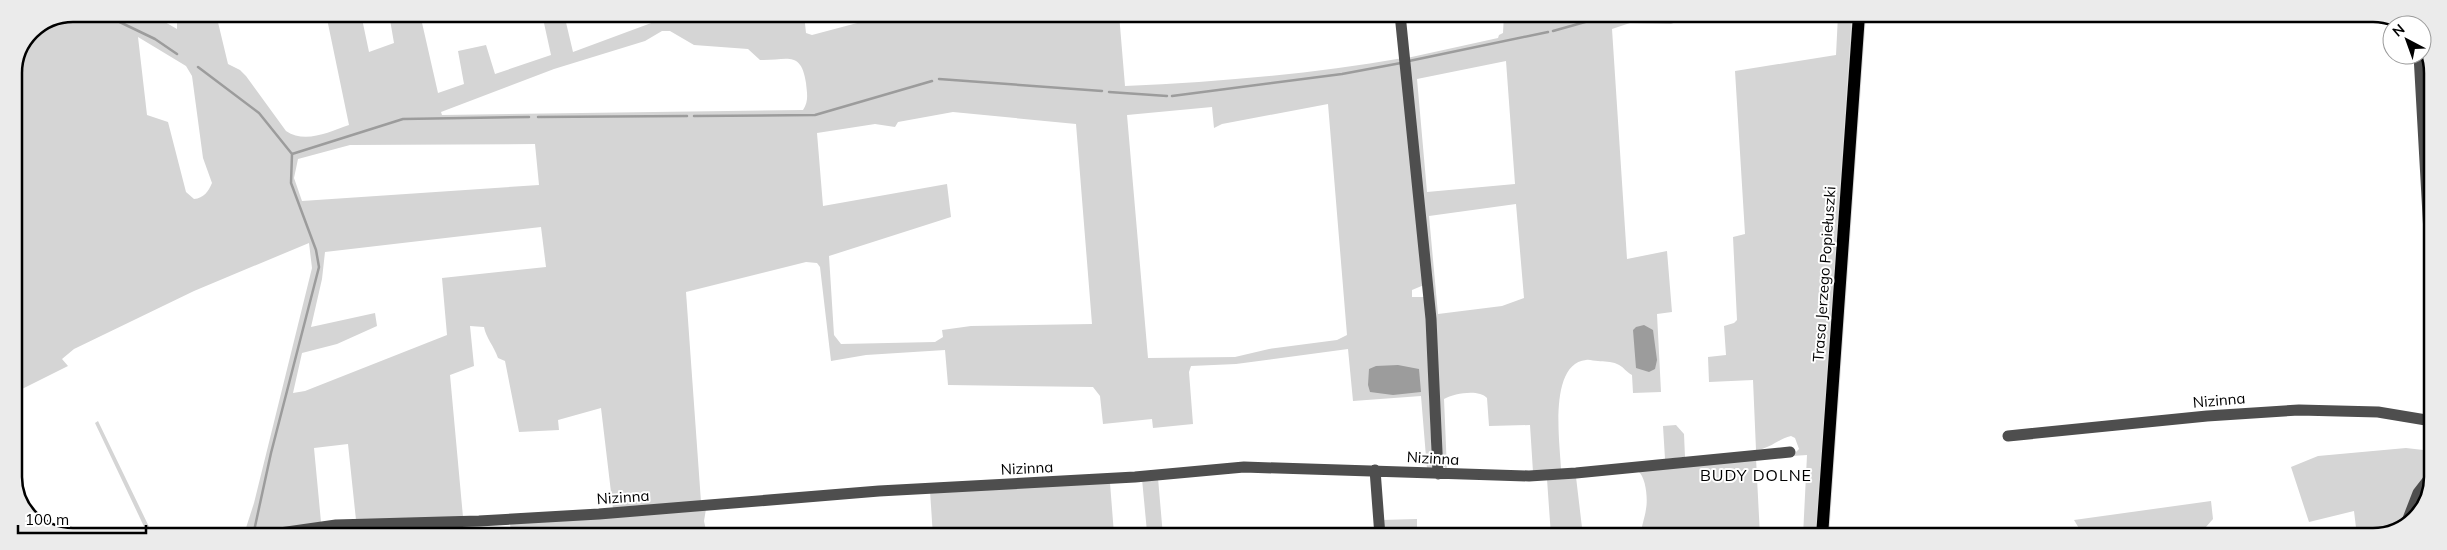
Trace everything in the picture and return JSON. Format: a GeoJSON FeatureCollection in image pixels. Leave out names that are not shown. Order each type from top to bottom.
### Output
{"type":"FeatureCollection","features":[{"type":"Feature","properties":{"kind":"main road","name":"Trasa Jerzego Popiełuszki"},"geometry":{"type":"LineString","coordinates":[[1823,528],[1858,23]]}},
{"type":"Feature","properties":{"kind":"street"},"geometry":{"type":"LineString","coordinates":[[1401,23],[1430,300],[1438,474]]}},
{"type":"Feature","properties":{"kind":"street"},"geometry":{"type":"LineString","coordinates":[[2420,65],[2424,138]]}},
{"type":"Feature","properties":{"kind":"street","name":"Nizinna"},"geometry":{"type":"LineString","coordinates":[[2008,436],[2207,416],[2299,410],[2378,412],[2424,419]]}},
{"type":"Feature","properties":{"kind":"street","name":"Nizinna"},"geometry":{"type":"LineString","coordinates":[[315,528],[336,525],[479,521],[608,513],[879,491],[1135,477],[1244,466],[1497,476],[1549,475],[1790,452]]}},
{"type":"Feature","properties":{"kind":"street"},"geometry":{"type":"LineString","coordinates":[[1375,470],[1379,528]]}},
{"type":"Feature","properties":{"kind":"street"},"geometry":{"type":"LineString","coordinates":[[2411,511],[2418,493],[2424,485]]}},
{"type":"Feature","properties":{"kind":"shaded area"},"geometry":{"type":"Polygon","coordinates":[[[63,23],[167,23],[177,29],[177,23],[218,23],[228,64],[240,70],[246,76],[286,131],[301,137],[317,136],[349,125],[328,23],[363,23],[369,52],[394,43],[391,23],[422,23],[438,93],[464,84],[458,51],[486,45],[495,74],[551,55],[544,23],[566,23],[573,52],[651,23],[805,23],[806,33],[812,35],[857,23],[1120,23],[1125,86],[1265,76],[1334,69],[1403,58],[1424,285],[1412,290],[1412,297],[1426,297],[1432,467],[1427,469],[1421,396],[1353,401],[1348,349],[1236,364],[1191,366],[1189,372],[1193,424],[1153,428],[1152,419],[1103,424],[1100,396],[1093,387],[948,385],[945,350],[866,355],[831,361],[820,267],[817,263],[806,262],[686,292],[701,502],[613,509],[601,408],[558,420],[559,430],[519,432],[505,361],[498,358],[484,327],[470,326],[474,366],[450,375],[463,517],[356,520],[348,444],[314,448],[321,522],[290,528],[246,528],[254,503],[312,268],[309,243],[194,291],[74,349],[62,359],[68,366],[23,389],[23,63],[26,54],[37,37],[54,26],[63,23]],[[662,31],[645,41],[554,69],[441,112],[442,115],[803,110],[805,107],[807,97],[804,72],[796,61],[791,59],[760,60],[748,49],[694,45],[670,31],[662,31]],[[138,37],[147,115],[168,122],[186,192],[194,199],[203,196],[212,183],[203,158],[192,76],[186,66],[138,37]],[[1328,104],[1222,124],[1214,128],[1212,107],[1127,115],[1148,358],[1235,357],[1269,349],[1337,340],[1347,335],[1328,104]],[[953,112],[898,122],[895,127],[875,124],[817,133],[823,206],[947,184],[951,217],[829,256],[834,335],[841,344],[935,342],[943,337],[942,330],[971,326],[1092,324],[1076,124],[953,112]],[[535,144],[350,145],[298,159],[294,178],[302,201],[539,185],[535,144]],[[541,227],[325,252],[322,279],[311,327],[375,313],[377,326],[337,344],[302,353],[293,393],[305,391],[447,335],[442,278],[546,267],[541,227]]]}},
{"type":"Feature","properties":{"kind":"shaded area"},"geometry":{"type":"Polygon","coordinates":[[[1504,23],[1630,23],[1612,29],[1627,259],[1667,251],[1672,312],[1657,314],[1661,392],[1633,393],[1632,375],[1621,366],[1612,362],[1586,360],[1574,365],[1566,375],[1561,390],[1558,425],[1561,469],[1533,472],[1530,425],[1489,426],[1487,398],[1473,393],[1454,395],[1444,399],[1447,470],[1441,463],[1407,58],[1498,38],[1503,33],[1504,23]],[[1506,61],[1417,79],[1427,192],[1515,184],[1506,61]],[[1516,204],[1429,216],[1438,314],[1502,306],[1524,298],[1516,204]]]}},
{"type":"Feature","properties":{"kind":"shaded area"},"geometry":{"type":"Polygon","coordinates":[[[1630,23],[1674,23],[1671,24],[1630,23]]]}},
{"type":"Feature","properties":{"kind":"shaded area"},"geometry":{"type":"Polygon","coordinates":[[[1838,23],[1851,23],[1817,528],[1803,528],[1807,455],[1792,456],[1799,449],[1795,438],[1791,436],[1766,448],[1756,450],[1753,380],[1709,382],[1708,357],[1726,355],[1724,326],[1737,320],[1733,237],[1745,234],[1735,71],[1836,55],[1838,23]]]}},
{"type":"Feature","properties":{"kind":"shaded area"},"geometry":{"type":"Polygon","coordinates":[[[1644,325],[1653,330],[1657,360],[1655,369],[1649,372],[1636,368],[1633,330],[1644,325]]]}},
{"type":"Feature","properties":{"kind":"shaded area"},"geometry":{"type":"Polygon","coordinates":[[[1398,365],[1419,369],[1421,392],[1393,395],[1370,392],[1368,385],[1369,369],[1376,366],[1398,365]]]}},
{"type":"Feature","properties":{"kind":"shaded area"},"geometry":{"type":"Polygon","coordinates":[[[98,421],[150,528],[145,528],[95,423],[98,421]]]}},
{"type":"Feature","properties":{"kind":"shaded area"},"geometry":{"type":"Polygon","coordinates":[[[1676,425],[1684,434],[1685,457],[1665,459],[1663,426],[1676,425]]]}},
{"type":"Feature","properties":{"kind":"shaded area"},"geometry":{"type":"Polygon","coordinates":[[[2406,448],[2424,450],[2424,487],[2421,496],[2407,515],[2393,524],[2384,527],[2356,528],[2354,511],[2309,522],[2291,467],[2318,456],[2406,448]]]}},
{"type":"Feature","properties":{"kind":"shaded area"},"geometry":{"type":"Polygon","coordinates":[[[1756,458],[1760,528],[1642,528],[1647,500],[1645,483],[1638,471],[1756,458]]]}},
{"type":"Feature","properties":{"kind":"shaded area"},"geometry":{"type":"Polygon","coordinates":[[[1576,477],[1582,528],[1550,528],[1547,479],[1576,477]]]}},
{"type":"Feature","properties":{"kind":"shaded area"},"geometry":{"type":"Polygon","coordinates":[[[1158,478],[1162,528],[1147,528],[1142,479],[1158,478]]]}},
{"type":"Feature","properties":{"kind":"shaded area"},"geometry":{"type":"Polygon","coordinates":[[[1110,483],[1114,528],[932,528],[930,491],[1110,483]]]}},
{"type":"Feature","properties":{"kind":"shaded area"},"geometry":{"type":"Polygon","coordinates":[[[2211,501],[2213,519],[2205,528],[2079,528],[2074,520],[2211,501]]]}},
{"type":"Feature","properties":{"kind":"shaded area"},"geometry":{"type":"Polygon","coordinates":[[[706,509],[704,521],[706,528],[510,528],[510,523],[706,509]]]}},
{"type":"Feature","properties":{"kind":"shaded area"},"geometry":{"type":"Polygon","coordinates":[[[1417,519],[1417,528],[1382,528],[1381,520],[1417,519]]]}},
{"type":"Feature","properties":{"kind":"waterway"},"geometry":{"type":"LineString","coordinates":[[122,23],[155,39],[177,54]]}},
{"type":"Feature","properties":{"kind":"waterway"},"geometry":{"type":"LineString","coordinates":[[1553,31],[1582,23]]}},
{"type":"Feature","properties":{"kind":"waterway"},"geometry":{"type":"LineString","coordinates":[[1409,61],[1548,32]]}},
{"type":"Feature","properties":{"kind":"waterway"},"geometry":{"type":"LineString","coordinates":[[1172,96],[1342,74],[1401,63]]}},
{"type":"Feature","properties":{"kind":"waterway"},"geometry":{"type":"LineString","coordinates":[[198,67],[259,113],[292,154],[403,119],[529,117]]}},
{"type":"Feature","properties":{"kind":"waterway"},"geometry":{"type":"LineString","coordinates":[[939,79],[1102,91]]}},
{"type":"Feature","properties":{"kind":"waterway"},"geometry":{"type":"LineString","coordinates":[[694,116],[815,115],[932,81]]}},
{"type":"Feature","properties":{"kind":"waterway"},"geometry":{"type":"LineString","coordinates":[[1109,92],[1167,96]]}},
{"type":"Feature","properties":{"kind":"waterway"},"geometry":{"type":"LineString","coordinates":[[538,117],[687,116]]}},
{"type":"Feature","properties":{"kind":"waterway"},"geometry":{"type":"LineString","coordinates":[[255,528],[271,453],[319,267],[316,250],[291,183],[292,154]]}},
{"type":"Feature","properties":{"kind":"district","name":"BUDY DOLNE"},"geometry":{"type":"Point","coordinates":[1756,475]}}]}
